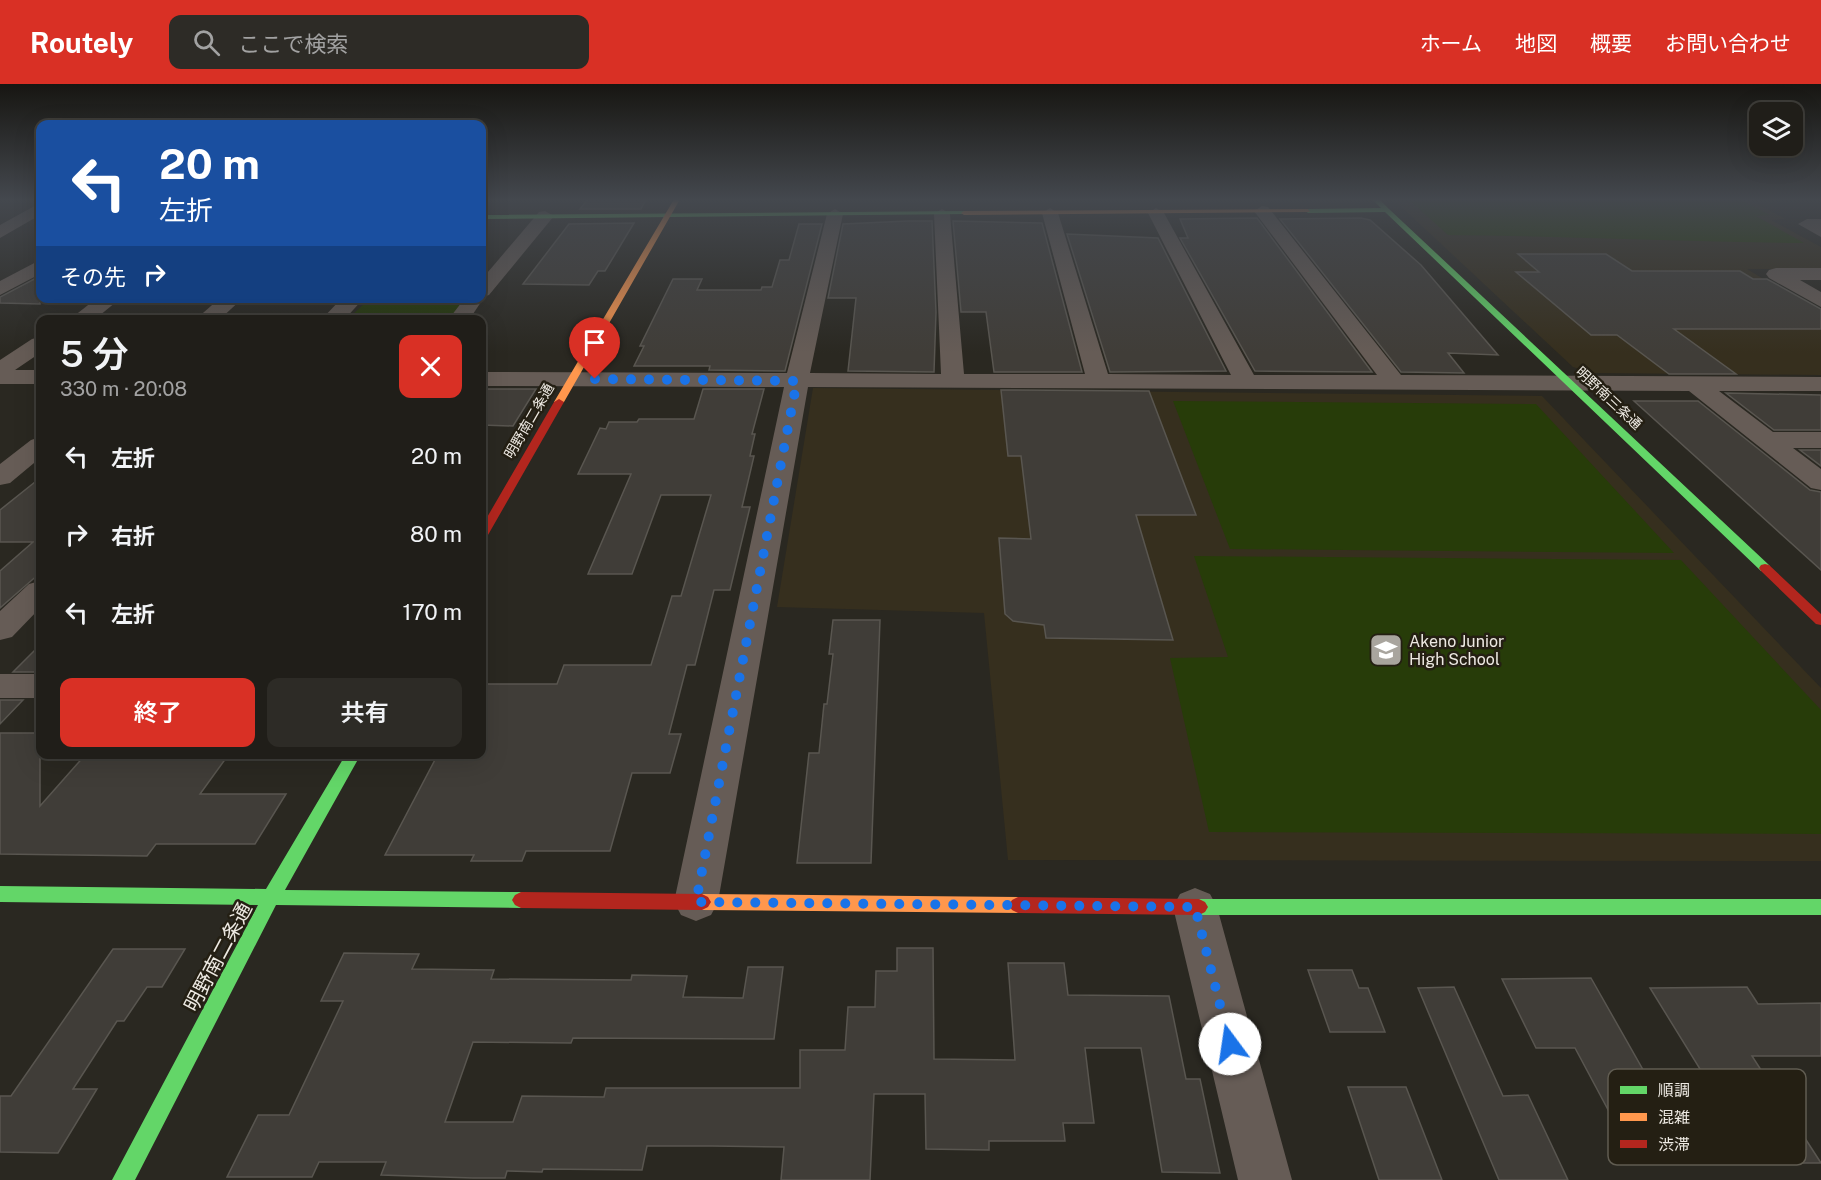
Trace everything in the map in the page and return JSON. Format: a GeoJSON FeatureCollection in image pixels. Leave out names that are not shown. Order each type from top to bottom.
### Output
{"type":"FeatureCollection","features":[{"type":"Feature","properties":{"kind":"street"},"geometry":{"type":"LineString","coordinates":[[486,286],[516,250]]}},
{"type":"Feature","properties":{"kind":"street","name":"明野南二条通"},"geometry":{"type":"LineString","coordinates":[[486,528],[648,250]]}},
{"type":"Feature","properties":{"kind":"street"},"geometry":{"type":"LineString","coordinates":[[696,902],[797,381],[827,250]]}},
{"type":"Feature","properties":{"kind":"street"},"geometry":{"type":"LineString","coordinates":[[944,250],[953,382]]}},
{"type":"Feature","properties":{"kind":"street"},"geometry":{"type":"LineString","coordinates":[[1061,250],[1100,382]]}},
{"type":"Feature","properties":{"kind":"street"},"geometry":{"type":"LineString","coordinates":[[1176,250],[1247,383]]}},
{"type":"Feature","properties":{"kind":"street"},"geometry":{"type":"LineString","coordinates":[[1292,250],[1395,383]]}},
{"type":"Feature","properties":{"kind":"street","name":"明野南三条通"},"geometry":{"type":"LineString","coordinates":[[1429,250],[1821,621]]}},
{"type":"Feature","properties":{"kind":"street"},"geometry":{"type":"LineString","coordinates":[[0,289],[36,257]]}},
{"type":"Feature","properties":{"kind":"street"},"geometry":{"type":"LineString","coordinates":[[486,266],[502,266]]}},
{"type":"Feature","properties":{"kind":"street"},"geometry":{"type":"LineString","coordinates":[[1821,274],[1776,274],[1821,301]]}},
{"type":"Feature","properties":{"kind":"street"},"geometry":{"type":"LineString","coordinates":[[86,315],[104,303]]}},
{"type":"Feature","properties":{"kind":"street"},"geometry":{"type":"LineString","coordinates":[[211,315],[227,303]]}},
{"type":"Feature","properties":{"kind":"street"},"geometry":{"type":"LineString","coordinates":[[336,315],[349,303]]}},
{"type":"Feature","properties":{"kind":"street"},"geometry":{"type":"LineString","coordinates":[[462,315],[472,303]]}},
{"type":"Feature","properties":{"kind":"street"},"geometry":{"type":"LineString","coordinates":[[0,370],[36,347]]}},
{"type":"Feature","properties":{"kind":"street"},"geometry":{"type":"LineString","coordinates":[[0,377],[36,377]]}},
{"type":"Feature","properties":{"kind":"street"},"geometry":{"type":"LineString","coordinates":[[486,379],[1821,384]]}},
{"type":"Feature","properties":{"kind":"street"},"geometry":{"type":"LineString","coordinates":[[1694,383],[1821,482]]}},
{"type":"Feature","properties":{"kind":"street"},"geometry":{"type":"LineString","coordinates":[[1768,440],[1821,440]]}},
{"type":"Feature","properties":{"kind":"street"},"geometry":{"type":"LineString","coordinates":[[0,477],[36,448]]}},
{"type":"Feature","properties":{"kind":"street"},"geometry":{"type":"LineString","coordinates":[[0,629],[36,595]]}},
{"type":"Feature","properties":{"kind":"street"},"geometry":{"type":"LineString","coordinates":[[0,686],[36,686]]}},
{"type":"Feature","properties":{"kind":"street","name":"明野南二条通"},"geometry":{"type":"LineString","coordinates":[[123,1180],[272,896],[351,759]]}},
{"type":"Feature","properties":{"kind":"street"},"geometry":{"type":"LineString","coordinates":[[0,894],[1195,907],[1821,907]]}},
{"type":"Feature","properties":{"kind":"street"},"geometry":{"type":"LineString","coordinates":[[1195,907],[1265,1180]]}},
{"type":"Feature","properties":{"kind":"shaded area"},"geometry":{"type":"Polygon","coordinates":[[[1448,250],[1821,250],[1821,269],[1747,269],[1821,314],[1821,375],[1594,373],[1573,367],[1448,250]]]}},
{"type":"Feature","properties":{"kind":"shaded area","name":"Akeno Junior High School"},"geometry":{"type":"Polygon","coordinates":[[[813,388],[1542,396],[1821,688],[1821,861],[1008,860],[984,613],[777,607],[813,388]]]}},
{"type":"Feature","properties":{"kind":"green space"},"geometry":{"type":"Polygon","coordinates":[[[365,303],[463,303],[452,315],[352,315],[365,303]]]}},
{"type":"Feature","properties":{"kind":"green space"},"geometry":{"type":"Polygon","coordinates":[[[1173,401],[1536,404],[1674,553],[1230,549],[1173,401]]]}},
{"type":"Feature","properties":{"kind":"green space"},"geometry":{"type":"Polygon","coordinates":[[[1194,556],[1681,560],[1821,710],[1821,834],[1209,832],[1170,658],[1228,657],[1194,556]]]}},
{"type":"Feature","properties":{"kind":"building"},"geometry":{"type":"Polygon","coordinates":[[[549,250],[618,250],[605,271],[598,271],[589,285],[523,284],[549,250]]]}},
{"type":"Feature","properties":{"kind":"building"},"geometry":{"type":"Polygon","coordinates":[[[792,250],[815,250],[785,371],[709,370],[710,366],[634,366],[644,346],[640,346],[673,279],[702,279],[697,290],[761,290],[762,287],[772,287],[780,260],[789,260],[792,250]]]}},
{"type":"Feature","properties":{"kind":"building"},"geometry":{"type":"Polygon","coordinates":[[[838,250],[933,250],[936,312],[934,372],[848,371],[856,298],[828,298],[838,250]]]}},
{"type":"Feature","properties":{"kind":"building"},"geometry":{"type":"Polygon","coordinates":[[[956,250],[1049,250],[1082,372],[994,372],[986,312],[961,312],[956,250]]]}},
{"type":"Feature","properties":{"kind":"building"},"geometry":{"type":"Polygon","coordinates":[[[1072,250],[1164,250],[1226,371],[1110,372],[1072,250]]]}},
{"type":"Feature","properties":{"kind":"building"},"geometry":{"type":"Polygon","coordinates":[[[1187,250],[1281,250],[1372,372],[1255,371],[1187,250]]]}},
{"type":"Feature","properties":{"kind":"building"},"geometry":{"type":"Polygon","coordinates":[[[1305,250],[1404,250],[1421,265],[1498,355],[1448,353],[1464,373],[1401,372],[1305,250]]]}},
{"type":"Feature","properties":{"kind":"building"},"geometry":{"type":"Polygon","coordinates":[[[1518,254],[1606,254],[1632,271],[1740,271],[1753,279],[1767,279],[1821,309],[1821,329],[1674,329],[1736,374],[1669,374],[1617,335],[1591,335],[1516,272],[1539,272],[1518,254]]]}},
{"type":"Feature","properties":{"kind":"building"},"geometry":{"type":"Polygon","coordinates":[[[36,278],[36,303],[40,304],[0,303],[0,297],[36,278]]]}},
{"type":"Feature","properties":{"kind":"building"},"geometry":{"type":"Polygon","coordinates":[[[486,389],[536,389],[513,426],[486,425],[486,389]]]}},
{"type":"Feature","properties":{"kind":"building"},"geometry":{"type":"Polygon","coordinates":[[[703,389],[764,389],[752,434],[755,434],[750,456],[754,456],[742,507],[750,507],[730,590],[714,590],[695,665],[687,665],[669,734],[681,734],[670,773],[632,773],[610,851],[526,851],[522,861],[471,861],[474,855],[385,855],[435,759],[486,759],[486,684],[557,684],[564,665],[651,665],[672,596],[681,596],[711,495],[661,495],[632,574],[588,574],[631,474],[578,474],[600,428],[606,429],[609,422],[637,422],[639,419],[694,419],[703,389]]]}},
{"type":"Feature","properties":{"kind":"building"},"geometry":{"type":"Polygon","coordinates":[[[1001,390],[1149,391],[1196,515],[1136,515],[1173,640],[1046,638],[1044,625],[1013,621],[1005,614],[999,538],[1031,539],[1021,456],[1008,456],[1001,390]]]}},
{"type":"Feature","properties":{"kind":"building"},"geometry":{"type":"Polygon","coordinates":[[[1726,393],[1821,395],[1821,430],[1774,430],[1726,393]]]}},
{"type":"Feature","properties":{"kind":"building"},"geometry":{"type":"Polygon","coordinates":[[[1634,401],[1698,401],[1810,490],[1821,492],[1821,570],[1634,401]]]}},
{"type":"Feature","properties":{"kind":"building"},"geometry":{"type":"Polygon","coordinates":[[[1800,450],[1821,450],[1821,466],[1800,450]]]}},
{"type":"Feature","properties":{"kind":"building"},"geometry":{"type":"Polygon","coordinates":[[[36,481],[36,576],[0,608],[0,571],[33,542],[0,542],[0,510],[36,481]]]}},
{"type":"Feature","properties":{"kind":"building"},"geometry":{"type":"Polygon","coordinates":[[[833,620],[880,620],[871,863],[797,863],[809,753],[819,753],[824,704],[827,704],[833,654],[829,654],[833,620]]]}},
{"type":"Feature","properties":{"kind":"building"},"geometry":{"type":"Polygon","coordinates":[[[36,649],[36,672],[13,672],[36,649]]]}},
{"type":"Feature","properties":{"kind":"building"},"geometry":{"type":"Polygon","coordinates":[[[0,700],[23,700],[0,724],[0,700]]]}},
{"type":"Feature","properties":{"kind":"building"},"geometry":{"type":"Polygon","coordinates":[[[0,733],[36,733],[36,759],[40,759],[40,806],[82,759],[225,759],[200,794],[286,794],[255,844],[156,844],[147,856],[0,854],[0,733]]]}},
{"type":"Feature","properties":{"kind":"building"},"geometry":{"type":"Polygon","coordinates":[[[897,948],[933,948],[934,1059],[1015,1060],[1008,963],[1064,963],[1068,995],[1169,996],[1186,1079],[1200,1079],[1220,1173],[1162,1172],[1141,1048],[1085,1048],[1094,1123],[1063,1123],[1065,1141],[989,1141],[989,1150],[926,1149],[925,1094],[874,1094],[870,1180],[781,1180],[784,1147],[712,1146],[647,1146],[642,1170],[543,1169],[542,1172],[507,1171],[505,1178],[473,1178],[381,1175],[386,1162],[319,1162],[312,1177],[227,1177],[258,1115],[289,1115],[343,1001],[321,1001],[344,953],[419,954],[412,969],[494,970],[491,979],[631,980],[632,975],[687,976],[683,997],[743,998],[748,967],[783,967],[774,1039],[573,1038],[571,1043],[473,1042],[445,1122],[513,1122],[522,1096],[604,1097],[606,1088],[800,1088],[800,1050],[845,1050],[848,1007],[875,1007],[876,971],[897,971],[897,948]]]}},
{"type":"Feature","properties":{"kind":"building"},"geometry":{"type":"Polygon","coordinates":[[[113,949],[185,949],[162,987],[147,987],[124,1021],[117,1021],[73,1089],[97,1089],[58,1153],[0,1152],[0,1096],[11,1096],[113,949]]]}},
{"type":"Feature","properties":{"kind":"building"},"geometry":{"type":"Polygon","coordinates":[[[1308,970],[1352,970],[1359,988],[1368,988],[1385,1032],[1330,1032],[1308,970]]]}},
{"type":"Feature","properties":{"kind":"building"},"geometry":{"type":"Polygon","coordinates":[[[1591,978],[1643,1069],[1608,1069],[1608,1110],[1575,1048],[1536,1048],[1502,979],[1591,978]]]}},
{"type":"Feature","properties":{"kind":"building"},"geometry":{"type":"Polygon","coordinates":[[[1454,987],[1503,1096],[1528,1095],[1568,1180],[1499,1180],[1418,988],[1454,987]]]}},
{"type":"Feature","properties":{"kind":"building"},"geometry":{"type":"Polygon","coordinates":[[[1747,987],[1758,1004],[1821,1003],[1821,1056],[1752,1056],[1760,1069],[1700,1069],[1650,988],[1747,987]]]}},
{"type":"Feature","properties":{"kind":"building"},"geometry":{"type":"Polygon","coordinates":[[[1348,1087],[1406,1087],[1442,1180],[1379,1180],[1348,1087]]]}},
{"type":"Feature","properties":{"kind":"building"},"geometry":{"type":"Polygon","coordinates":[[[1806,1140],[1821,1163],[1806,1163],[1806,1140]]]}},
{"type":"Feature","properties":{"kind":"traffic: fast"},"geometry":{"type":"LineString","coordinates":[[1429,250],[1765,568]]}},
{"type":"Feature","properties":{"kind":"traffic: fast"},"geometry":{"type":"LineString","coordinates":[[123,1180],[272,896],[351,759]]}},
{"type":"Feature","properties":{"kind":"traffic: fast"},"geometry":{"type":"LineString","coordinates":[[0,894],[521,900]]}},
{"type":"Feature","properties":{"kind":"traffic: fast"},"geometry":{"type":"LineString","coordinates":[[1199,907],[1821,907]]}},
{"type":"Feature","properties":{"kind":"traffic: slow"},"geometry":{"type":"LineString","coordinates":[[559,402],[647,250]]}},
{"type":"Feature","properties":{"kind":"traffic: slow"},"geometry":{"type":"LineString","coordinates":[[702,902],[1018,905]]}},
{"type":"Feature","properties":{"kind":"traffic: jam"},"geometry":{"type":"LineString","coordinates":[[486,528],[559,402]]}},
{"type":"Feature","properties":{"kind":"traffic: jam"},"geometry":{"type":"LineString","coordinates":[[1765,568],[1821,621]]}},
{"type":"Feature","properties":{"kind":"traffic: jam"},"geometry":{"type":"LineString","coordinates":[[521,900],[702,902]]}},
{"type":"Feature","properties":{"kind":"traffic: jam"},"geometry":{"type":"LineString","coordinates":[[1018,905],[1199,907]]}},
{"type":"Feature","properties":{"kind":"place","name":"Akeno Junior High School"},"geometry":{"type":"Point","coordinates":[1386,650]}},
{"type":"Feature","properties":{"kind":"route"},"geometry":{"type":"LineString","coordinates":[[595,379],[797,381],[696,902],[1195,907],[1230,1044]]}}]}
